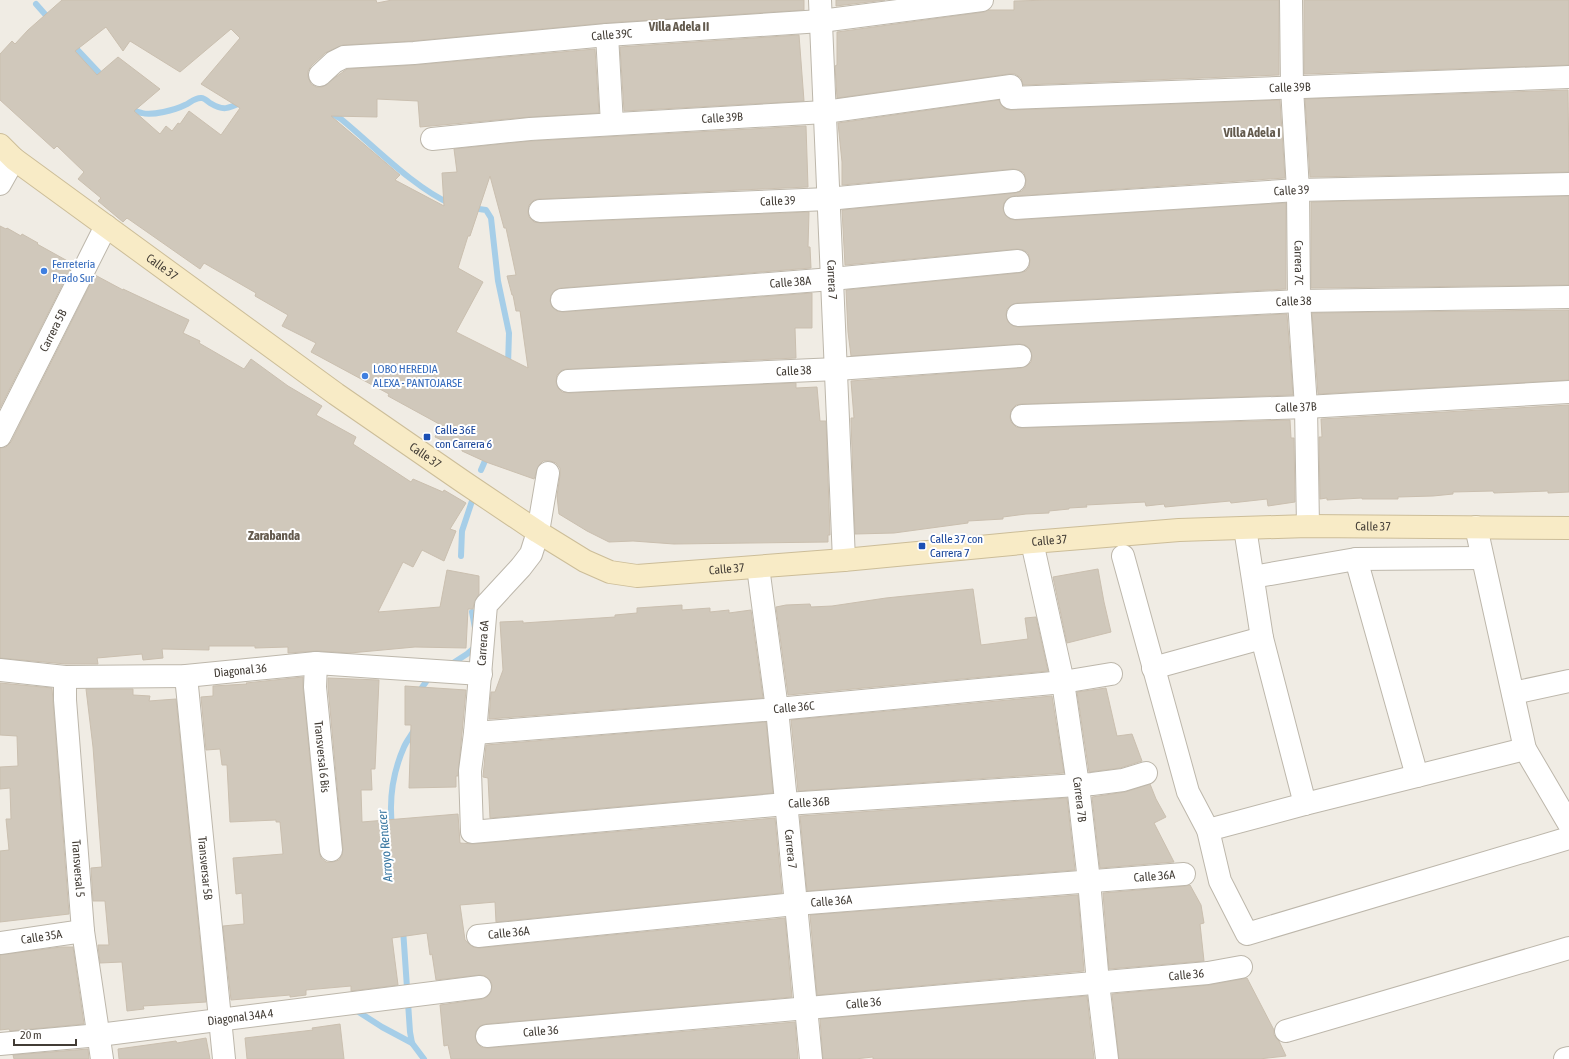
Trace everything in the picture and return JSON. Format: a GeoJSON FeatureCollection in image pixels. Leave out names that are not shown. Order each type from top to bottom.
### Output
{"type":"FeatureCollection","features":[{"type":"Feature","properties":{"kind":"main road","name":"Calle 37"},"geometry":{"type":"LineString","coordinates":[[5,154],[411,447],[538,532],[585,561],[610,572],[637,576],[844,560],[1179,530],[1308,526],[1569,528]]}},
{"type":"Feature","properties":{"kind":"street","name":"Calle 39C"},"geometry":{"type":"LineString","coordinates":[[320,75],[334,62],[344,57],[414,53],[607,35],[821,11],[982,0]]}},
{"type":"Feature","properties":{"kind":"street","name":"Carrera 7C"},"geometry":{"type":"LineString","coordinates":[[1291,0],[1292,88],[1298,190],[1299,301],[1306,406],[1308,526]]}},
{"type":"Feature","properties":{"kind":"street","name":"Carrera 7"},"geometry":{"type":"LineString","coordinates":[[821,11],[844,560]]}},
{"type":"Feature","properties":{"kind":"street"},"geometry":{"type":"LineString","coordinates":[[607,35],[612,124]]}},
{"type":"Feature","properties":{"kind":"street","name":"Calle 39B"},"geometry":{"type":"LineString","coordinates":[[432,139],[530,129],[825,112],[1011,92],[1292,88],[1569,77]]}},
{"type":"Feature","properties":{"kind":"street"},"geometry":{"type":"LineString","coordinates":[[0,184],[5,154]]}},
{"type":"Feature","properties":{"kind":"street","name":"Calle 39"},"geometry":{"type":"LineString","coordinates":[[540,211],[828,199],[1014,181]]}},
{"type":"Feature","properties":{"kind":"street","name":"Calle 39"},"geometry":{"type":"LineString","coordinates":[[1015,208],[1298,190],[1569,184]]}},
{"type":"Feature","properties":{"kind":"street","name":"Carrera 5B"},"geometry":{"type":"LineString","coordinates":[[0,436],[106,226]]}},
{"type":"Feature","properties":{"kind":"street","name":"Calle 38A"},"geometry":{"type":"LineString","coordinates":[[562,300],[832,279],[1018,261]]}},
{"type":"Feature","properties":{"kind":"street","name":"Calle 38"},"geometry":{"type":"LineString","coordinates":[[1018,314],[1299,301],[1569,297]]}},
{"type":"Feature","properties":{"kind":"street","name":"Calle 38"},"geometry":{"type":"LineString","coordinates":[[568,381],[836,369],[1020,356]]}},
{"type":"Feature","properties":{"kind":"street","name":"Calle 37B"},"geometry":{"type":"LineString","coordinates":[[1022,416],[1306,406],[1569,392]]}},
{"type":"Feature","properties":{"kind":"street","name":"Carrera 6A"},"geometry":{"type":"LineString","coordinates":[[472,832],[470,771],[481,674],[486,605],[521,568],[531,554],[538,532],[548,473]]}},
{"type":"Feature","properties":{"kind":"street"},"geometry":{"type":"LineString","coordinates":[[1476,527],[1526,749],[1562,798],[1569,824]]}},
{"type":"Feature","properties":{"kind":"street"},"geometry":{"type":"LineString","coordinates":[[1245,528],[1262,638],[1305,804]]}},
{"type":"Feature","properties":{"kind":"street","name":"Carrera 7B"},"geometry":{"type":"LineString","coordinates":[[1032,542],[1063,682],[1078,785],[1107,1059]]}},
{"type":"Feature","properties":{"kind":"street"},"geometry":{"type":"LineString","coordinates":[[1123,556],[1188,792],[1208,830],[1220,881],[1246,934],[1569,838]]}},
{"type":"Feature","properties":{"kind":"street"},"geometry":{"type":"LineString","coordinates":[[1253,577],[1356,559],[1482,558]]}},
{"type":"Feature","properties":{"kind":"street"},"geometry":{"type":"LineString","coordinates":[[1356,559],[1417,776]]}},
{"type":"Feature","properties":{"kind":"street","name":"Carrera 7"},"geometry":{"type":"LineString","coordinates":[[758,567],[777,709],[811,1059]]}},
{"type":"Feature","properties":{"kind":"street"},"geometry":{"type":"LineString","coordinates":[[1153,668],[1262,638]]}},
{"type":"Feature","properties":{"kind":"street","name":"Diagonal 36"},"geometry":{"type":"LineString","coordinates":[[0,670],[65,677],[186,676],[316,663],[481,674]]}},
{"type":"Feature","properties":{"kind":"street","name":"Transversal 6 Bis"},"geometry":{"type":"LineString","coordinates":[[316,663],[315,687],[331,850]]}},
{"type":"Feature","properties":{"kind":"street","name":"Calle 36C"},"geometry":{"type":"LineString","coordinates":[[475,733],[777,709],[1063,682],[1111,674]]}},
{"type":"Feature","properties":{"kind":"street","name":"Transversar 5B"},"geometry":{"type":"LineString","coordinates":[[186,676],[219,1021],[224,1059]]}},
{"type":"Feature","properties":{"kind":"street","name":"Transversal 5"},"geometry":{"type":"LineString","coordinates":[[65,677],[65,700],[83,931],[102,1059]]}},
{"type":"Feature","properties":{"kind":"street"},"geometry":{"type":"LineString","coordinates":[[1513,693],[1569,681]]}},
{"type":"Feature","properties":{"kind":"street"},"geometry":{"type":"LineString","coordinates":[[1208,830],[1305,804],[1526,749]]}},
{"type":"Feature","properties":{"kind":"street","name":"Calle 36B"},"geometry":{"type":"LineString","coordinates":[[472,832],[786,804],[1078,785],[1123,780],[1146,773]]}},
{"type":"Feature","properties":{"kind":"street","name":"Calle 36A"},"geometry":{"type":"LineString","coordinates":[[478,936],[795,904],[1184,874]]}},
{"type":"Feature","properties":{"kind":"street","name":"Calle 35A"},"geometry":{"type":"LineString","coordinates":[[0,943],[83,931]]}},
{"type":"Feature","properties":{"kind":"street"},"geometry":{"type":"LineString","coordinates":[[1286,1031],[1569,948]]}},
{"type":"Feature","properties":{"kind":"street","name":"Calle 36"},"geometry":{"type":"LineString","coordinates":[[487,1036],[1208,973],[1241,967]]}},
{"type":"Feature","properties":{"kind":"street","name":"Diagonal 34A 4"},"geometry":{"type":"LineString","coordinates":[[0,1044],[99,1035],[219,1021],[480,987]]}},
{"type":"Feature","properties":{"kind":"street"},"geometry":{"type":"LineString","coordinates":[[1565,1059],[1569,1058]]}},
{"type":"Feature","properties":{"kind":"building"},"geometry":{"type":"Polygon","coordinates":[[[62,0],[376,0],[377,3],[392,0],[804,0],[804,10],[606,23],[413,41],[343,45],[325,53],[311,66],[308,71],[308,77],[311,84],[316,87],[322,87],[347,69],[415,65],[595,49],[599,113],[529,117],[420,127],[418,101],[377,99],[377,117],[331,116],[400,175],[395,180],[444,206],[442,173],[457,172],[454,149],[531,141],[806,126],[808,187],[539,199],[534,200],[529,205],[528,212],[529,217],[534,222],[541,223],[809,212],[808,247],[810,247],[811,268],[561,288],[555,290],[551,295],[550,301],[552,307],[557,311],[563,312],[812,293],[812,328],[795,328],[796,358],[567,369],[562,370],[557,375],[556,382],[558,388],[562,392],[569,393],[796,383],[796,388],[817,387],[820,421],[826,421],[830,535],[828,535],[828,542],[674,544],[633,541],[609,542],[559,514],[557,496],[560,468],[556,463],[543,461],[539,465],[534,479],[486,462],[435,437],[441,425],[388,396],[389,394],[311,352],[316,343],[282,326],[288,315],[255,296],[256,293],[204,263],[200,269],[127,218],[123,222],[98,201],[101,198],[78,179],[84,172],[57,146],[54,149],[0,100],[0,54],[12,41],[15,44],[28,30],[62,0]],[[106,27],[75,51],[97,75],[118,57],[160,89],[134,111],[160,134],[166,126],[172,131],[178,123],[180,124],[189,111],[221,135],[240,108],[201,84],[240,38],[231,29],[180,72],[130,41],[123,51],[106,27]],[[490,176],[458,268],[483,282],[456,332],[528,368],[520,311],[516,311],[507,276],[516,275],[506,228],[504,228],[490,176]]]}},
{"type":"Feature","properties":{"kind":"building"},"geometry":{"type":"Polygon","coordinates":[[[836,0],[885,0],[836,6],[836,0]]]}},
{"type":"Feature","properties":{"kind":"building"},"geometry":{"type":"Polygon","coordinates":[[[1279,0],[1279,75],[1023,85],[1021,78],[1015,74],[1009,74],[837,98],[835,66],[837,65],[837,32],[984,12],[988,10],[1014,10],[1014,1],[1279,0]]]}},
{"type":"Feature","properties":{"kind":"building"},"geometry":{"type":"Polygon","coordinates":[[[1304,0],[1569,0],[1569,65],[1304,74],[1304,0]]]}},
{"type":"Feature","properties":{"kind":"building"},"geometry":{"type":"Polygon","coordinates":[[[799,35],[804,101],[624,111],[620,47],[799,35]]]}},
{"type":"Feature","properties":{"kind":"building"},"geometry":{"type":"Polygon","coordinates":[[[1568,90],[1569,172],[1310,177],[1305,99],[1568,90]]]}},
{"type":"Feature","properties":{"kind":"building"},"geometry":{"type":"Polygon","coordinates":[[[999,100],[1005,109],[1011,110],[1280,100],[1285,178],[1014,196],[1008,198],[1004,203],[1003,208],[1005,215],[1010,219],[1016,220],[1286,203],[1286,289],[1017,303],[1011,305],[1007,309],[1006,315],[1008,322],[1013,326],[1019,327],[1287,314],[1293,395],[1022,404],[1016,405],[1011,410],[1010,417],[1011,422],[1016,427],[1022,428],[1290,420],[1291,438],[1294,438],[1295,502],[1268,506],[1267,499],[1165,507],[1164,504],[1146,506],[1145,502],[1086,505],[1087,507],[1049,511],[1049,513],[1003,517],[1003,519],[968,521],[968,523],[894,533],[855,534],[851,421],[851,418],[854,418],[851,381],[1021,368],[1027,366],[1031,362],[1032,356],[1030,349],[1025,345],[1019,344],[851,356],[846,290],[1019,273],[1026,271],[1029,267],[1030,260],[1028,253],[1017,249],[845,265],[842,210],[1015,193],[1022,191],[1025,187],[1026,180],[1024,173],[1013,169],[842,185],[842,162],[838,123],[999,100]]]}},
{"type":"Feature","properties":{"kind":"building"},"geometry":{"type":"Polygon","coordinates":[[[1569,196],[1569,285],[1311,288],[1311,202],[1569,196]]]}},
{"type":"Feature","properties":{"kind":"building"},"geometry":{"type":"Polygon","coordinates":[[[0,226],[6,229],[7,228],[21,236],[22,234],[73,264],[0,408],[0,226]]]}},
{"type":"Feature","properties":{"kind":"building"},"geometry":{"type":"Polygon","coordinates":[[[95,275],[123,290],[189,320],[183,333],[200,341],[199,343],[244,369],[251,359],[288,386],[322,406],[316,415],[356,437],[353,444],[411,482],[413,479],[443,492],[444,490],[466,503],[450,529],[456,531],[444,561],[422,550],[413,567],[403,562],[378,612],[440,607],[447,570],[479,576],[479,594],[474,603],[473,609],[468,609],[466,648],[415,647],[350,653],[317,651],[288,653],[288,647],[255,648],[255,646],[209,646],[209,650],[162,649],[163,658],[143,660],[142,654],[97,658],[98,664],[66,664],[0,658],[0,448],[6,447],[11,442],[95,275]]]}},
{"type":"Feature","properties":{"kind":"building"},"geometry":{"type":"Polygon","coordinates":[[[1569,310],[1569,380],[1318,394],[1312,313],[1569,310]]]}},
{"type":"Feature","properties":{"kind":"building"},"geometry":{"type":"Polygon","coordinates":[[[1569,405],[1569,492],[1453,492],[1453,494],[1433,496],[1398,497],[1398,499],[1320,499],[1319,437],[1322,437],[1321,419],[1569,405]]]}},
{"type":"Feature","properties":{"kind":"building"},"geometry":{"type":"Polygon","coordinates":[[[1098,569],[1111,632],[1067,643],[1053,577],[1098,569]]]}},
{"type":"Feature","properties":{"kind":"building"},"geometry":{"type":"Polygon","coordinates":[[[973,589],[981,645],[1028,639],[1025,618],[1036,617],[1048,671],[788,695],[776,607],[810,604],[811,607],[832,606],[886,598],[973,589]]]}},
{"type":"Feature","properties":{"kind":"building"},"geometry":{"type":"Polygon","coordinates":[[[682,605],[682,610],[710,608],[710,612],[729,610],[729,613],[751,610],[763,698],[489,719],[491,692],[495,692],[503,670],[500,622],[523,621],[523,623],[615,617],[615,615],[637,613],[637,608],[682,605]]]}},
{"type":"Feature","properties":{"kind":"building"},"geometry":{"type":"Polygon","coordinates":[[[303,677],[319,851],[321,858],[326,862],[339,860],[343,849],[328,678],[379,680],[375,769],[371,769],[372,790],[361,790],[362,822],[458,814],[460,843],[473,844],[775,818],[782,893],[496,922],[495,902],[460,905],[465,940],[473,947],[479,948],[785,918],[792,997],[486,1024],[480,1026],[476,1031],[475,1037],[477,1043],[481,1047],[488,1048],[795,1022],[798,1059],[451,1059],[448,1045],[444,1046],[440,1005],[482,999],[487,997],[491,992],[492,985],[490,980],[485,976],[479,975],[436,980],[427,933],[392,938],[398,985],[351,991],[351,986],[306,990],[306,995],[231,1000],[223,926],[244,924],[242,893],[236,894],[233,858],[283,854],[280,822],[276,822],[276,820],[230,822],[227,765],[222,765],[220,749],[206,750],[201,697],[213,696],[213,686],[247,684],[246,683],[303,677]]]}},
{"type":"Feature","properties":{"kind":"building"},"geometry":{"type":"Polygon","coordinates":[[[0,683],[52,688],[69,914],[0,922],[0,851],[9,850],[6,819],[11,819],[10,788],[0,789],[0,767],[18,766],[17,736],[0,735],[0,683]]]}},
{"type":"Feature","properties":{"kind":"building"},"geometry":{"type":"Polygon","coordinates":[[[405,686],[466,690],[456,787],[409,788],[411,725],[405,725],[405,686]]]}},
{"type":"Feature","properties":{"kind":"building"},"geometry":{"type":"Polygon","coordinates":[[[1106,688],[1117,736],[1132,734],[1142,761],[1120,768],[1089,772],[1077,692],[1106,688]]]}},
{"type":"Feature","properties":{"kind":"building"},"geometry":{"type":"Polygon","coordinates":[[[86,689],[133,689],[133,695],[150,696],[149,701],[176,699],[206,1002],[143,1006],[144,1009],[127,1011],[122,962],[100,963],[98,945],[109,945],[105,901],[93,901],[91,868],[102,867],[93,747],[86,689]]]}},
{"type":"Feature","properties":{"kind":"building"},"geometry":{"type":"Polygon","coordinates":[[[1052,696],[1064,773],[798,791],[791,720],[1052,696]]]}},
{"type":"Feature","properties":{"kind":"building"},"geometry":{"type":"Polygon","coordinates":[[[766,722],[773,793],[490,818],[488,778],[483,777],[486,745],[766,722]]]}},
{"type":"Feature","properties":{"kind":"building"},"geometry":{"type":"Polygon","coordinates":[[[1150,784],[1166,817],[1154,823],[1174,862],[1100,868],[1092,797],[1125,792],[1150,784]]]}},
{"type":"Feature","properties":{"kind":"building"},"geometry":{"type":"Polygon","coordinates":[[[1067,798],[1075,870],[807,891],[800,816],[1067,798]]]}},
{"type":"Feature","properties":{"kind":"building"},"geometry":{"type":"Polygon","coordinates":[[[1190,885],[1201,905],[1204,923],[1200,924],[1204,961],[1109,969],[1103,893],[1190,885]]]}},
{"type":"Feature","properties":{"kind":"building"},"geometry":{"type":"Polygon","coordinates":[[[1078,895],[1084,971],[817,995],[810,915],[1078,895]]]}},
{"type":"Feature","properties":{"kind":"building"},"geometry":{"type":"Polygon","coordinates":[[[61,947],[73,947],[84,1024],[10,1031],[9,1029],[0,1030],[0,955],[61,947]]]}},
{"type":"Feature","properties":{"kind":"building"},"geometry":{"type":"Polygon","coordinates":[[[1247,978],[1274,1030],[1274,1035],[1279,1041],[1286,1056],[1259,1059],[1119,1059],[1112,994],[1209,985],[1247,978]]]}},
{"type":"Feature","properties":{"kind":"building"},"geometry":{"type":"Polygon","coordinates":[[[1087,996],[1094,1059],[873,1059],[873,1057],[855,1059],[823,1059],[820,1019],[1087,996]]]}},
{"type":"Feature","properties":{"kind":"building"},"geometry":{"type":"Polygon","coordinates":[[[340,1024],[344,1059],[247,1059],[245,1038],[313,1030],[312,1028],[340,1024]]]}},
{"type":"Feature","properties":{"kind":"building"},"geometry":{"type":"Polygon","coordinates":[[[206,1038],[210,1059],[119,1059],[118,1049],[176,1041],[177,1043],[206,1038]]]}},
{"type":"Feature","properties":{"kind":"building"},"geometry":{"type":"Polygon","coordinates":[[[88,1049],[89,1059],[14,1059],[13,1055],[88,1049]]]}},
{"type":"Feature","properties":{"kind":"waterway"},"geometry":{"type":"LineString","coordinates":[[36,4],[51,21]]}},
{"type":"Feature","properties":{"kind":"waterway"},"geometry":{"type":"LineString","coordinates":[[72,44],[104,78]]}},
{"type":"Feature","properties":{"kind":"waterway"},"geometry":{"type":"LineString","coordinates":[[128,107],[140,113],[152,114],[175,109],[199,98],[204,98],[215,106],[222,108],[229,108],[242,102]]}},
{"type":"Feature","properties":{"kind":"waterway"},"geometry":{"type":"LineString","coordinates":[[329,112],[341,119],[408,177],[437,197],[451,204]]}},
{"type":"Feature","properties":{"kind":"waterway"},"geometry":{"type":"LineString","coordinates":[[472,208],[486,210],[491,218],[498,281],[509,333],[508,365]]}},
{"type":"Feature","properties":{"kind":"waterway"},"geometry":{"type":"LineString","coordinates":[[481,470],[488,454]]}},
{"type":"Feature","properties":{"kind":"waterway","name":"Arroyo Renacer"},"geometry":{"type":"LineString","coordinates":[[461,556],[462,531],[472,501]]}},
{"type":"Feature","properties":{"kind":"waterway","name":"Arroyo Renacer"},"geometry":{"type":"LineString","coordinates":[[472,612],[475,628]]}},
{"type":"Feature","properties":{"kind":"waterway","name":"Arroyo Renacer"},"geometry":{"type":"LineString","coordinates":[[450,665],[467,654],[474,648],[474,645]]}},
{"type":"Feature","properties":{"kind":"waterway","name":"Arroyo Renacer"},"geometry":{"type":"LineString","coordinates":[[421,694],[421,689],[430,676]]}},
{"type":"Feature","properties":{"kind":"waterway","name":"Arroyo Renacer"},"geometry":{"type":"LineString","coordinates":[[392,826],[391,806],[397,766],[404,747],[415,728]]}},
{"type":"Feature","properties":{"kind":"waterway","name":"Arroyo Renacer"},"geometry":{"type":"LineString","coordinates":[[403,929],[410,1032],[412,1043],[424,1059]]}},
{"type":"Feature","properties":{"kind":"waterway"},"geometry":{"type":"LineString","coordinates":[[354,1009],[382,1027],[412,1043]]}},
{"type":"Feature","properties":{"kind":"place","name":"Ferretería Prado Sur"},"geometry":{"type":"Point","coordinates":[44,271]}},
{"type":"Feature","properties":{"kind":"place","name":"LOBO HEREDIA ALEXA - PANTOJARSE"},"geometry":{"type":"Point","coordinates":[365,376]}},
{"type":"Feature","properties":{"kind":"place","name":"Calle 36E con Carrera 6"},"geometry":{"type":"Point","coordinates":[427,437]}},
{"type":"Feature","properties":{"kind":"place","name":"Calle 37 con Carrera 7"},"geometry":{"type":"Point","coordinates":[922,546]}},
{"type":"Feature","properties":{"kind":"district","name":"Villa Adela II"},"geometry":{"type":"Point","coordinates":[679,26]}},
{"type":"Feature","properties":{"kind":"district","name":"Villa Adela I"},"geometry":{"type":"Point","coordinates":[1252,132]}},
{"type":"Feature","properties":{"kind":"district","name":"Zarabanda"},"geometry":{"type":"Point","coordinates":[274,535]}}]}
